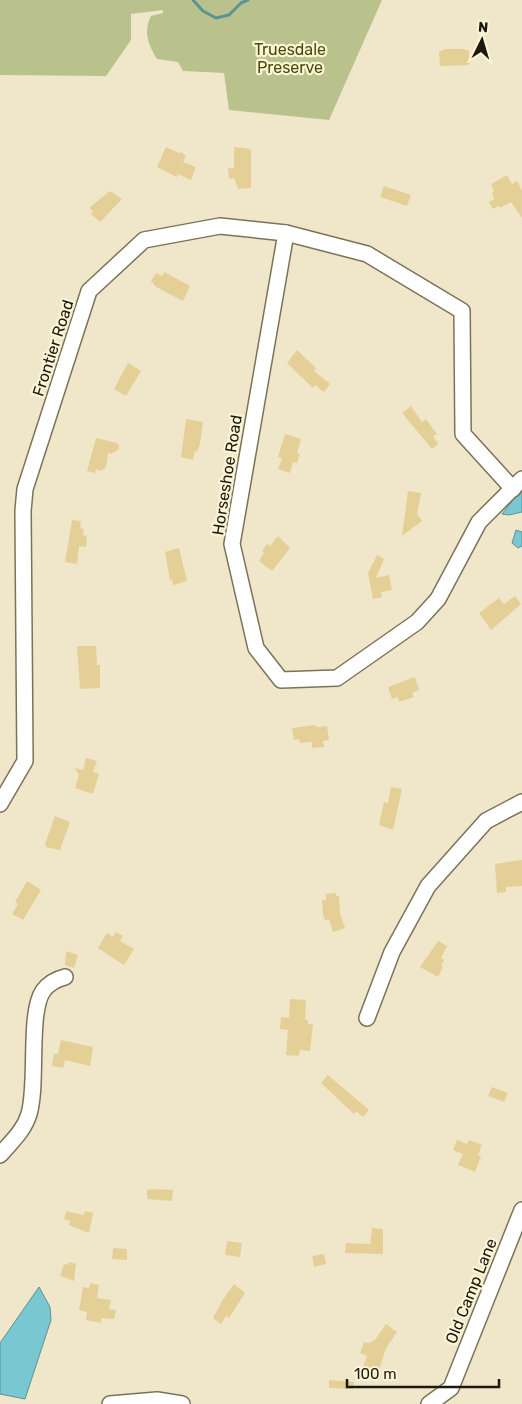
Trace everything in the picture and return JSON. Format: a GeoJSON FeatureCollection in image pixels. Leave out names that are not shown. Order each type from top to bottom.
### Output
{"type":"FeatureCollection","features":[{"type":"Feature","properties":{"kind":"street","name":"Frontier Road"},"geometry":{"type":"LineString","coordinates":[[0,804],[25,761],[23,521],[25,489],[89,291],[144,240],[220,226],[286,234],[367,254],[462,311],[463,434],[517,484]]}},
{"type":"Feature","properties":{"kind":"street","name":"Horseshoe Road"},"geometry":{"type":"LineString","coordinates":[[286,234],[232,544],[256,648],[281,680],[337,678],[417,622],[438,599],[479,522],[517,484]]}},
{"type":"Feature","properties":{"kind":"street"},"geometry":{"type":"LineString","coordinates":[[367,1018],[392,952],[428,886],[486,821],[522,802]]}},
{"type":"Feature","properties":{"kind":"street"},"geometry":{"type":"LineString","coordinates":[[0,1155],[23,1128],[29,1114],[33,1086],[36,1025],[42,992],[57,979],[66,977]]}},
{"type":"Feature","properties":{"kind":"street","name":"Old Camp Lane"},"geometry":{"type":"LineString","coordinates":[[428,1404],[451,1388],[522,1210]]}},
{"type":"Feature","properties":{"kind":"street"},"geometry":{"type":"LineString","coordinates":[[110,1404],[157,1400],[182,1404]]}},
{"type":"Feature","properties":{"kind":"green space","name":"Truesdale Preserve"},"geometry":{"type":"Polygon","coordinates":[[[0,0],[382,0],[329,120],[229,110],[224,73],[183,71],[178,62],[157,59],[149,43],[147,27],[151,16],[163,13],[163,10],[131,14],[131,40],[106,76],[0,75],[0,0]]]}},
{"type":"Feature","properties":{"kind":"water"},"geometry":{"type":"Polygon","coordinates":[[[522,488],[522,512],[509,515],[502,514],[522,488]]]}},
{"type":"Feature","properties":{"kind":"water"},"geometry":{"type":"Polygon","coordinates":[[[516,530],[522,532],[522,546],[518,548],[512,543],[516,530]]]}},
{"type":"Feature","properties":{"kind":"water"},"geometry":{"type":"Polygon","coordinates":[[[39,1287],[50,1307],[51,1320],[25,1399],[0,1394],[0,1343],[39,1287]]]}},
{"type":"Feature","properties":{"kind":"building"},"geometry":{"type":"Polygon","coordinates":[[[445,49],[464,49],[469,51],[469,65],[440,66],[439,52],[445,49]]]}},
{"type":"Feature","properties":{"kind":"building"},"geometry":{"type":"Polygon","coordinates":[[[166,147],[179,153],[181,152],[186,156],[183,162],[196,167],[191,180],[178,174],[177,177],[157,167],[166,147]]]}},
{"type":"Feature","properties":{"kind":"building"},"geometry":{"type":"Polygon","coordinates":[[[234,147],[251,149],[251,188],[238,189],[234,178],[229,179],[228,168],[234,168],[234,147]]]}},
{"type":"Feature","properties":{"kind":"building"},"geometry":{"type":"Polygon","coordinates":[[[507,175],[512,184],[517,181],[522,191],[522,218],[511,202],[500,208],[499,206],[493,209],[489,202],[494,199],[492,192],[494,191],[491,184],[507,175]]]}},
{"type":"Feature","properties":{"kind":"building"},"geometry":{"type":"Polygon","coordinates":[[[384,186],[411,195],[407,206],[380,197],[384,186]]]}},
{"type":"Feature","properties":{"kind":"building"},"geometry":{"type":"Polygon","coordinates":[[[110,191],[122,199],[100,222],[91,214],[93,211],[89,208],[110,191]]]}},
{"type":"Feature","properties":{"kind":"building"},"geometry":{"type":"Polygon","coordinates":[[[164,272],[190,286],[183,301],[156,287],[151,281],[156,273],[162,276],[164,272]]]}},
{"type":"Feature","properties":{"kind":"building"},"geometry":{"type":"Polygon","coordinates":[[[297,350],[316,368],[314,371],[330,384],[324,392],[315,385],[313,388],[287,363],[297,350]]]}},
{"type":"Feature","properties":{"kind":"building"},"geometry":{"type":"Polygon","coordinates":[[[128,363],[141,371],[126,396],[114,389],[128,363]]]}},
{"type":"Feature","properties":{"kind":"building"},"geometry":{"type":"Polygon","coordinates":[[[411,406],[422,422],[426,419],[437,434],[433,436],[438,444],[432,449],[402,413],[411,406]]]}},
{"type":"Feature","properties":{"kind":"building"},"geometry":{"type":"Polygon","coordinates":[[[186,419],[203,422],[200,444],[197,452],[195,451],[193,460],[181,457],[186,419]]]}},
{"type":"Feature","properties":{"kind":"building"},"geometry":{"type":"Polygon","coordinates":[[[285,434],[301,439],[297,453],[300,454],[297,463],[293,462],[290,473],[278,469],[282,458],[278,457],[285,434]]]}},
{"type":"Feature","properties":{"kind":"building"},"geometry":{"type":"Polygon","coordinates":[[[96,438],[117,443],[119,446],[118,450],[111,454],[108,453],[106,467],[101,471],[96,469],[95,473],[87,471],[96,438]]]}},
{"type":"Feature","properties":{"kind":"building"},"geometry":{"type":"Polygon","coordinates":[[[408,491],[421,493],[417,514],[422,521],[402,536],[408,491]]]}},
{"type":"Feature","properties":{"kind":"building"},"geometry":{"type":"Polygon","coordinates":[[[72,520],[81,521],[80,528],[84,529],[83,535],[87,536],[86,547],[79,546],[77,564],[65,562],[72,520]]]}},
{"type":"Feature","properties":{"kind":"building"},"geometry":{"type":"Polygon","coordinates":[[[278,536],[290,548],[272,571],[259,561],[264,553],[262,551],[267,544],[270,546],[278,536]]]}},
{"type":"Feature","properties":{"kind":"building"},"geometry":{"type":"Polygon","coordinates":[[[179,548],[187,581],[173,585],[172,579],[170,580],[165,552],[179,548]]]}},
{"type":"Feature","properties":{"kind":"building"},"geometry":{"type":"Polygon","coordinates":[[[377,555],[384,559],[376,578],[389,575],[392,590],[381,592],[382,597],[373,599],[368,573],[377,555]]]}},
{"type":"Feature","properties":{"kind":"building"},"geometry":{"type":"Polygon","coordinates":[[[515,596],[521,604],[491,630],[479,613],[499,598],[504,604],[515,596]]]}},
{"type":"Feature","properties":{"kind":"building"},"geometry":{"type":"Polygon","coordinates":[[[77,646],[96,646],[97,665],[100,665],[100,688],[80,689],[77,646]]]}},
{"type":"Feature","properties":{"kind":"building"},"geometry":{"type":"Polygon","coordinates":[[[415,677],[419,690],[412,693],[414,697],[399,702],[398,697],[392,699],[388,687],[415,677]]]}},
{"type":"Feature","properties":{"kind":"building"},"geometry":{"type":"Polygon","coordinates":[[[315,725],[316,727],[327,726],[329,740],[323,741],[324,747],[312,748],[312,742],[300,743],[299,739],[294,740],[292,728],[315,725]]]}},
{"type":"Feature","properties":{"kind":"building"},"geometry":{"type":"Polygon","coordinates":[[[86,758],[97,761],[93,772],[99,774],[93,794],[75,788],[79,775],[75,768],[83,770],[86,758]]]}},
{"type":"Feature","properties":{"kind":"building"},"geometry":{"type":"Polygon","coordinates":[[[391,787],[402,789],[393,830],[379,825],[384,802],[388,803],[391,787]]]}},
{"type":"Feature","properties":{"kind":"building"},"geometry":{"type":"Polygon","coordinates":[[[55,816],[70,822],[60,850],[46,847],[45,844],[55,816]]]}},
{"type":"Feature","properties":{"kind":"building"},"geometry":{"type":"Polygon","coordinates":[[[522,860],[522,886],[506,887],[506,892],[497,893],[495,864],[522,860]]]}},
{"type":"Feature","properties":{"kind":"building"},"geometry":{"type":"Polygon","coordinates":[[[27,881],[41,890],[23,920],[12,914],[18,904],[15,902],[27,881]]]}},
{"type":"Feature","properties":{"kind":"building"},"geometry":{"type":"Polygon","coordinates":[[[336,893],[336,896],[339,896],[340,914],[345,928],[333,932],[329,919],[325,921],[322,900],[326,900],[326,894],[336,893]]]}},
{"type":"Feature","properties":{"kind":"building"},"geometry":{"type":"Polygon","coordinates":[[[116,932],[123,936],[120,941],[134,949],[124,965],[98,948],[107,933],[113,937],[116,932]]]}},
{"type":"Feature","properties":{"kind":"building"},"geometry":{"type":"Polygon","coordinates":[[[438,941],[447,946],[441,958],[444,960],[441,966],[443,967],[438,977],[420,967],[438,941]]]}},
{"type":"Feature","properties":{"kind":"building"},"geometry":{"type":"Polygon","coordinates":[[[66,951],[78,955],[74,968],[65,965],[66,951]]]}},
{"type":"Feature","properties":{"kind":"building"},"geometry":{"type":"Polygon","coordinates":[[[290,999],[306,1000],[305,1020],[308,1020],[308,1024],[313,1024],[310,1051],[300,1050],[299,1056],[286,1055],[288,1030],[280,1029],[281,1017],[289,1018],[290,999]]]}},
{"type":"Feature","properties":{"kind":"building"},"geometry":{"type":"Polygon","coordinates":[[[61,1040],[93,1047],[90,1066],[65,1060],[63,1068],[52,1066],[54,1054],[58,1054],[61,1040]]]}},
{"type":"Feature","properties":{"kind":"building"},"geometry":{"type":"Polygon","coordinates":[[[328,1075],[369,1110],[363,1117],[356,1111],[354,1114],[321,1083],[328,1075]]]}},
{"type":"Feature","properties":{"kind":"building"},"geometry":{"type":"Polygon","coordinates":[[[492,1087],[508,1093],[504,1102],[488,1096],[492,1087]]]}},
{"type":"Feature","properties":{"kind":"building"},"geometry":{"type":"Polygon","coordinates":[[[457,1140],[467,1144],[469,1140],[482,1145],[478,1155],[481,1156],[475,1172],[458,1165],[463,1154],[453,1150],[457,1140]]]}},
{"type":"Feature","properties":{"kind":"building"},"geometry":{"type":"Polygon","coordinates":[[[147,1190],[173,1190],[172,1201],[147,1199],[147,1190]]]}},
{"type":"Feature","properties":{"kind":"building"},"geometry":{"type":"Polygon","coordinates":[[[66,1211],[84,1215],[85,1211],[93,1213],[89,1233],[69,1225],[70,1221],[64,1219],[66,1211]]]}},
{"type":"Feature","properties":{"kind":"building"},"geometry":{"type":"Polygon","coordinates":[[[372,1228],[383,1229],[383,1254],[345,1253],[346,1243],[370,1244],[372,1228]]]}},
{"type":"Feature","properties":{"kind":"building"},"geometry":{"type":"Polygon","coordinates":[[[227,1241],[242,1243],[240,1257],[225,1255],[227,1241]]]}},
{"type":"Feature","properties":{"kind":"building"},"geometry":{"type":"Polygon","coordinates":[[[113,1248],[127,1249],[127,1260],[112,1259],[113,1248]]]}},
{"type":"Feature","properties":{"kind":"building"},"geometry":{"type":"Polygon","coordinates":[[[324,1254],[326,1264],[314,1267],[312,1256],[324,1254]]]}},
{"type":"Feature","properties":{"kind":"building"},"geometry":{"type":"Polygon","coordinates":[[[69,1262],[76,1264],[74,1281],[60,1276],[64,1264],[68,1265],[69,1262]]]}},
{"type":"Feature","properties":{"kind":"building"},"geometry":{"type":"Polygon","coordinates":[[[90,1283],[99,1285],[97,1298],[111,1300],[109,1309],[116,1310],[114,1319],[102,1318],[101,1323],[86,1320],[87,1312],[79,1310],[83,1287],[89,1288],[90,1283]]]}},
{"type":"Feature","properties":{"kind":"building"},"geometry":{"type":"Polygon","coordinates":[[[234,1284],[245,1293],[229,1318],[226,1316],[221,1324],[213,1318],[234,1284]]]}},
{"type":"Feature","properties":{"kind":"building"},"geometry":{"type":"Polygon","coordinates":[[[386,1324],[397,1332],[386,1348],[377,1376],[368,1373],[369,1369],[363,1367],[367,1356],[360,1353],[364,1342],[368,1343],[375,1340],[386,1324]]]}},
{"type":"Feature","properties":{"kind":"building"},"geometry":{"type":"Polygon","coordinates":[[[329,1380],[354,1382],[353,1389],[329,1388],[329,1380]]]}},
{"type":"Feature","properties":{"kind":"waterway"},"geometry":{"type":"LineString","coordinates":[[193,0],[203,11],[216,18],[229,15],[241,3],[248,0]]}}]}
